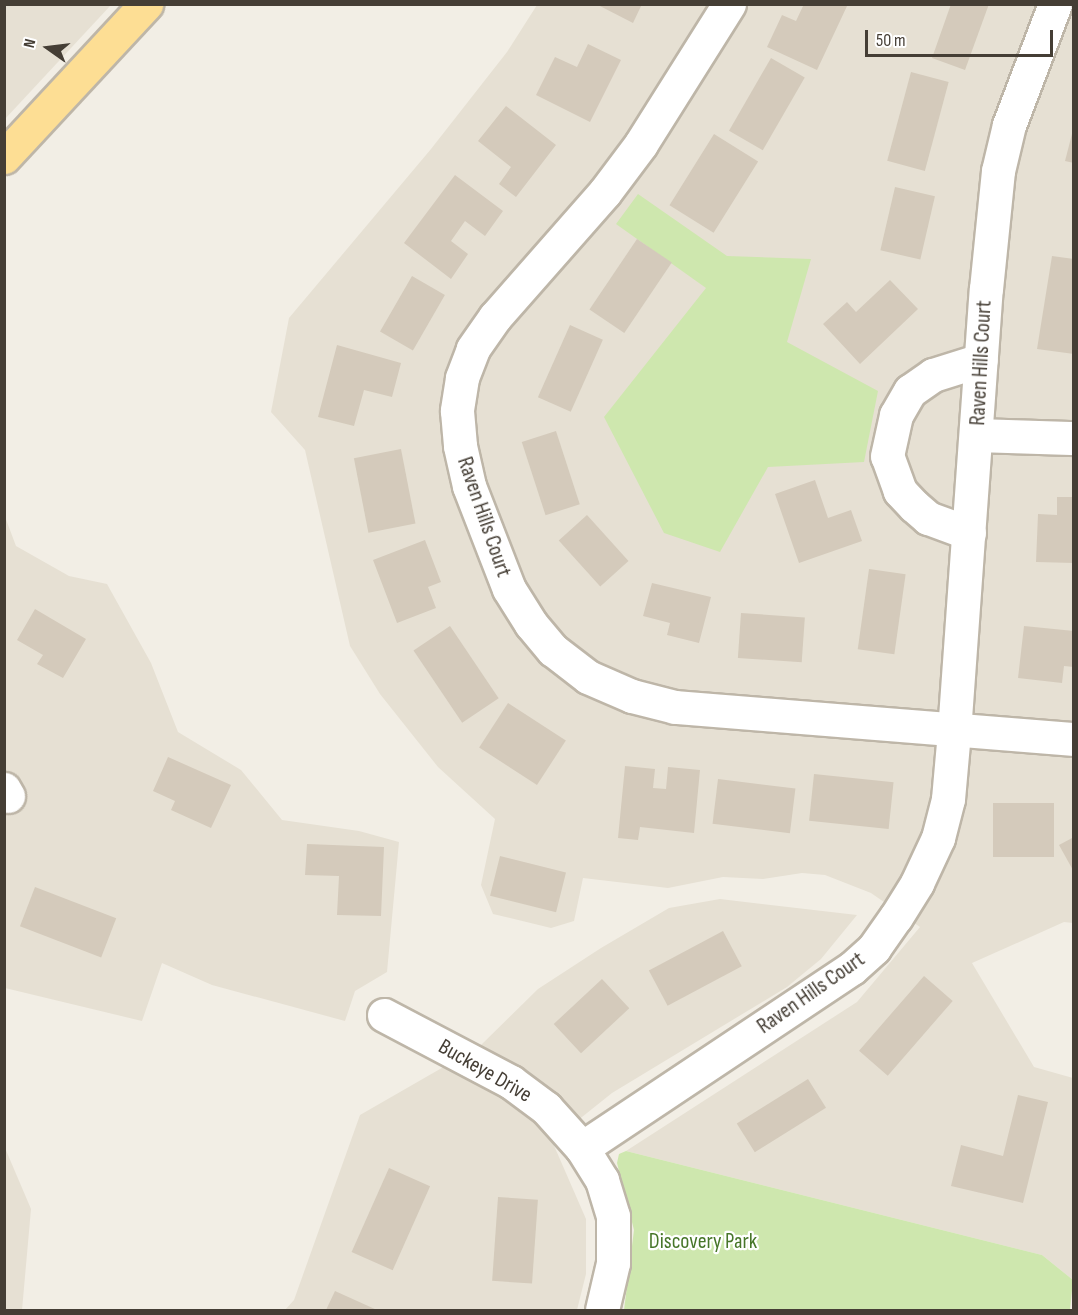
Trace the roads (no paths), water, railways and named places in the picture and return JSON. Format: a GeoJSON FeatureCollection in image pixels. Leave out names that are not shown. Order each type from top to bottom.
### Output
{"type":"FeatureCollection","features":[{"type":"Feature","properties":{"kind":"main road"},"geometry":{"type":"LineString","coordinates":[[4,157],[146,4]]}},
{"type":"Feature","properties":{"kind":"street","name":"Raven Hills Court"},"geometry":{"type":"LineString","coordinates":[[729,4],[641,144],[605,192],[495,316],[473,349],[462,378],[457,411],[460,446],[469,486],[509,589],[531,624],[553,650],[588,677],[632,696],[675,707],[954,732]]}},
{"type":"Feature","properties":{"kind":"street","name":"Raven Hills Court"},"geometry":{"type":"LineString","coordinates":[[582,1148],[852,969],[874,948],[917,883],[938,838],[948,799],[981,360],[998,171],[1009,125],[1060,14]]}},
{"type":"Feature","properties":{"kind":"street"},"geometry":{"type":"LineString","coordinates":[[969,533],[928,518],[914,506],[900,491],[887,456],[896,415],[910,391],[933,375],[981,360]]}},
{"type":"Feature","properties":{"kind":"street"},"geometry":{"type":"LineString","coordinates":[[977,435],[1074,438]]}},
{"type":"Feature","properties":{"kind":"street"},"geometry":{"type":"LineString","coordinates":[[954,732],[1074,739]]}},
{"type":"Feature","properties":{"kind":"street","name":"Buckeye Drive"},"geometry":{"type":"LineString","coordinates":[[384,1015],[511,1082],[546,1108],[582,1148],[602,1180],[613,1216],[614,1263],[602,1311]]}},
{"type":"Feature","properties":{"kind":"park label","name":"Discovery Park"},"geometry":{"type":"Point","coordinates":[703,1242]}}]}
